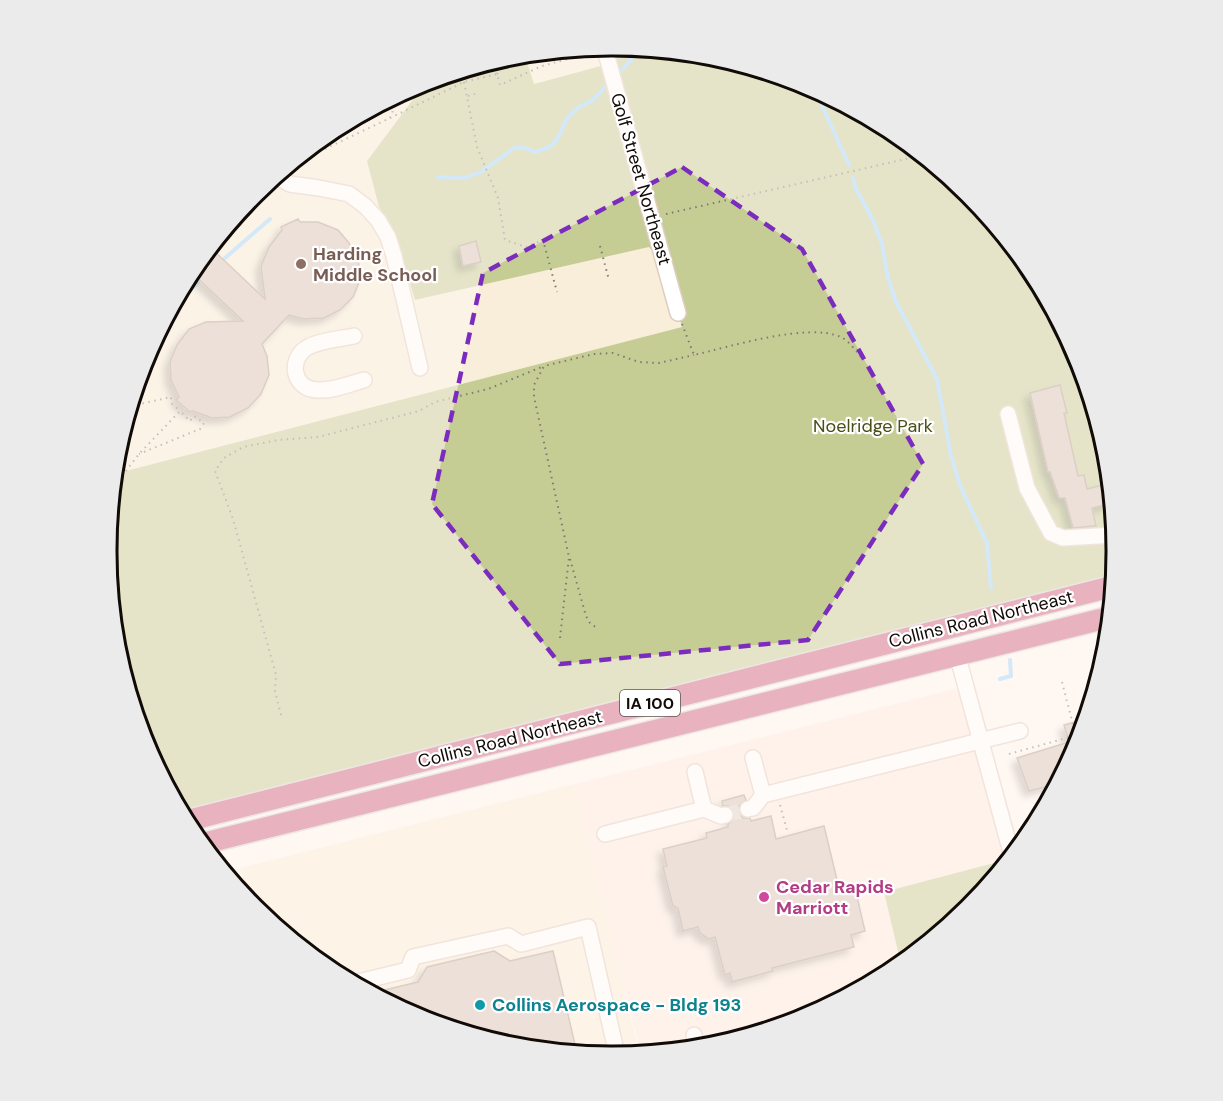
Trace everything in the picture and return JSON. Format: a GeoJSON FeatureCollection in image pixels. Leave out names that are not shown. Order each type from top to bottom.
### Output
{"type":"FeatureCollection","features":[{"type":"Feature","properties":{"kind":"highway","name":"Collins Road Northeast"},"geometry":{"type":"LineString","coordinates":[[196,819],[1104,588]]}},
{"type":"Feature","properties":{"kind":"highway","name":"Collins Road Northeast"},"geometry":{"type":"LineString","coordinates":[[957,654],[965,636],[1103,599]]}},
{"type":"Feature","properties":{"kind":"highway","name":"Collins Road Northeast"},"geometry":{"type":"LineString","coordinates":[[211,841],[1102,618]]}},
{"type":"Feature","properties":{"kind":"street","name":"Golf Street Northeast"},"geometry":{"type":"LineString","coordinates":[[607,56],[678,313]]}},
{"type":"Feature","properties":{"kind":"street"},"geometry":{"type":"LineString","coordinates":[[283,180],[290,184],[349,194],[378,220],[388,237],[394,256],[420,368]]}},
{"type":"Feature","properties":{"kind":"street"},"geometry":{"type":"LineString","coordinates":[[354,336],[307,348],[300,354],[294,371],[299,382],[306,388],[316,391],[364,380]]}},
{"type":"Feature","properties":{"kind":"street"},"geometry":{"type":"LineString","coordinates":[[1008,414],[1027,488],[1051,533],[1063,538],[1106,536]]}},
{"type":"Feature","properties":{"kind":"street"},"geometry":{"type":"LineString","coordinates":[[957,654],[1009,845]]}},
{"type":"Feature","properties":{"kind":"street"},"geometry":{"type":"LineString","coordinates":[[748,809],[753,808],[770,793],[1020,731]]}},
{"type":"Feature","properties":{"kind":"street"},"geometry":{"type":"LineString","coordinates":[[753,758],[770,793]]}},
{"type":"Feature","properties":{"kind":"street"},"geometry":{"type":"LineString","coordinates":[[695,772],[704,809]]}},
{"type":"Feature","properties":{"kind":"street"},"geometry":{"type":"LineString","coordinates":[[605,834],[704,809],[721,816],[725,815]]}},
{"type":"Feature","properties":{"kind":"street"},"geometry":{"type":"LineString","coordinates":[[366,980],[408,970],[413,957],[508,936],[521,944],[588,927],[615,1046]]}},
{"type":"Feature","properties":{"kind":"path"},"geometry":{"type":"LineString","coordinates":[[497,74],[501,85],[519,78],[530,70],[570,58]]}},
{"type":"Feature","properties":{"kind":"path"},"geometry":{"type":"LineString","coordinates":[[319,152],[464,82],[497,74],[501,68]]}},
{"type":"Feature","properties":{"kind":"path"},"geometry":{"type":"LineString","coordinates":[[464,82],[477,147],[501,211],[505,240],[526,247],[543,240],[557,292]]}},
{"type":"Feature","properties":{"kind":"path"},"geometry":{"type":"LineString","coordinates":[[468,96],[475,94]]}},
{"type":"Feature","properties":{"kind":"path"},"geometry":{"type":"LineString","coordinates":[[390,118],[395,106]]}},
{"type":"Feature","properties":{"kind":"path"},"geometry":{"type":"LineString","coordinates":[[652,217],[912,157]]}},
{"type":"Feature","properties":{"kind":"path"},"geometry":{"type":"LineString","coordinates":[[600,246],[609,280]]}},
{"type":"Feature","properties":{"kind":"path"},"geometry":{"type":"LineString","coordinates":[[678,313],[694,356]]}},
{"type":"Feature","properties":{"kind":"path"},"geometry":{"type":"LineString","coordinates":[[281,715],[275,691],[276,675],[233,519],[215,471],[224,458],[243,447],[278,440],[318,437],[419,411],[435,402],[488,389],[544,366],[594,354],[613,353],[639,362],[658,363],[780,336],[816,332],[842,337],[861,357]]}},
{"type":"Feature","properties":{"kind":"path"},"geometry":{"type":"LineString","coordinates":[[544,366],[534,385],[534,397],[569,557],[586,616],[597,628]]}},
{"type":"Feature","properties":{"kind":"path"},"geometry":{"type":"LineString","coordinates":[[139,404],[171,397],[171,403],[189,421],[194,416],[204,423],[201,429],[139,454]]}},
{"type":"Feature","properties":{"kind":"path"},"geometry":{"type":"LineString","coordinates":[[123,475],[139,454],[180,411]]}},
{"type":"Feature","properties":{"kind":"path"},"geometry":{"type":"LineString","coordinates":[[560,638],[569,557]]}},
{"type":"Feature","properties":{"kind":"path"},"geometry":{"type":"LineString","coordinates":[[1062,682],[1074,727]]}},
{"type":"Feature","properties":{"kind":"path"},"geometry":{"type":"LineString","coordinates":[[1009,754],[1070,738]]}},
{"type":"Feature","properties":{"kind":"path"},"geometry":{"type":"LineString","coordinates":[[770,793],[788,834]]}},
{"type":"Feature","properties":{"kind":"highlighted area"},"geometry":{"type":"Polygon","coordinates":[[[682,167],[802,249],[923,464],[808,640],[560,664],[432,504],[483,273],[682,167]]]}},
{"type":"Feature","properties":{"kind":"shaded area","name":"Harding Middle School"},"geometry":{"type":"Polygon","coordinates":[[[607,56],[609,64],[533,84],[526,63],[607,56]]]}},
{"type":"Feature","properties":{"kind":"shaded area","name":"Harding Middle School"},"geometry":{"type":"Polygon","coordinates":[[[520,64],[379,207],[395,233],[415,300],[649,247],[666,268],[682,327],[123,472],[133,422],[154,361],[200,275],[239,224],[285,178],[336,139],[422,93],[483,72],[520,64]]]}},
{"type":"Feature","properties":{"kind":"shaded area"},"geometry":{"type":"Polygon","coordinates":[[[959,688],[1003,853],[962,901],[938,923],[887,962],[859,979],[801,1008],[740,1029],[676,1041],[639,1044],[575,784],[959,688]]]}},
{"type":"Feature","properties":{"kind":"shaded area"},"geometry":{"type":"Polygon","coordinates":[[[575,784],[637,1044],[579,1044],[515,1036],[483,1029],[422,1008],[364,979],[310,943],[261,901],[244,882],[240,868],[575,784]]]}},
{"type":"Feature","properties":{"kind":"green space","name":"Noelridge Park"},"geometry":{"type":"Polygon","coordinates":[[[609,56],[676,60],[740,72],[801,93],[887,139],[938,178],[962,200],[984,224],[1023,275],[1069,361],[1090,422],[1102,486],[1106,550],[1104,588],[196,819],[154,740],[133,679],[126,647],[118,583],[117,550],[123,472],[682,327],[666,268],[649,247],[415,300],[395,233],[379,207],[367,161],[415,96],[483,72],[515,65],[527,63],[534,84],[608,64],[609,56]]]}},
{"type":"Feature","properties":{"kind":"green space"},"geometry":{"type":"Polygon","coordinates":[[[994,864],[962,901],[899,954],[884,892],[994,864]]]}},
{"type":"Feature","properties":{"kind":"building"},"geometry":{"type":"Polygon","coordinates":[[[298,219],[300,222],[318,222],[338,230],[349,243],[358,260],[361,278],[353,297],[340,310],[324,318],[304,319],[289,315],[262,344],[267,356],[269,375],[261,394],[248,408],[230,417],[212,418],[190,412],[176,400],[179,397],[171,380],[170,362],[177,345],[189,329],[206,322],[243,321],[198,278],[216,253],[265,299],[261,266],[269,247],[282,230],[281,227],[298,219]]]}},
{"type":"Feature","properties":{"kind":"building"},"geometry":{"type":"Polygon","coordinates":[[[476,241],[481,262],[463,266],[459,246],[476,241]]]}},
{"type":"Feature","properties":{"kind":"building"},"geometry":{"type":"Polygon","coordinates":[[[1060,385],[1078,476],[1084,475],[1087,489],[1102,485],[1104,505],[1092,508],[1096,526],[1073,528],[1065,498],[1059,498],[1050,472],[1048,472],[1030,393],[1060,385]]]}},
{"type":"Feature","properties":{"kind":"building"},"geometry":{"type":"Polygon","coordinates":[[[1076,722],[1069,741],[1064,725],[1076,722]]]}},
{"type":"Feature","properties":{"kind":"building"},"geometry":{"type":"Polygon","coordinates":[[[1068,742],[1046,787],[1029,791],[1017,758],[1068,742]]]}},
{"type":"Feature","properties":{"kind":"building","name":"Cedar Rapids Marriott"},"geometry":{"type":"Polygon","coordinates":[[[744,795],[746,800],[739,806],[740,815],[750,818],[751,821],[771,816],[776,839],[824,826],[839,888],[854,884],[865,931],[851,935],[854,947],[772,968],[773,971],[732,982],[730,973],[725,975],[715,937],[709,939],[700,933],[698,927],[683,931],[678,908],[673,906],[663,867],[667,866],[663,849],[707,838],[706,833],[728,827],[734,818],[734,812],[728,806],[723,806],[722,801],[744,795]]]}},
{"type":"Feature","properties":{"kind":"building","name":"Collins Aerospace - Bldg 193"},"geometry":{"type":"Polygon","coordinates":[[[494,951],[510,961],[553,951],[575,1044],[515,1036],[483,1029],[422,1008],[385,990],[418,982],[427,967],[494,951]]]}},
{"type":"Feature","properties":{"kind":"waterway"},"geometry":{"type":"LineString","coordinates":[[622,70],[634,57]]}},
{"type":"Feature","properties":{"kind":"waterway"},"geometry":{"type":"LineString","coordinates":[[437,177],[465,178],[481,172],[514,148],[525,148],[535,152],[549,147],[557,140],[567,118],[579,107],[593,100],[607,85]]}},
{"type":"Feature","properties":{"kind":"waterway"},"geometry":{"type":"LineString","coordinates":[[821,102],[849,165]]}},
{"type":"Feature","properties":{"kind":"waterway"},"geometry":{"type":"LineString","coordinates":[[853,178],[882,244],[888,278],[896,302],[937,379],[951,456],[961,488],[987,543],[991,588]]}},
{"type":"Feature","properties":{"kind":"waterway"},"geometry":{"type":"LineString","coordinates":[[225,258],[270,219]]}},
{"type":"Feature","properties":{"kind":"waterway"},"geometry":{"type":"LineString","coordinates":[[191,290],[198,282]]}},
{"type":"Feature","properties":{"kind":"waterway"},"geometry":{"type":"LineString","coordinates":[[1000,679],[1011,676],[1010,660]]}},
{"type":"Feature","properties":{"kind":"tunnel"},"geometry":{"type":"LineString","coordinates":[[725,815],[748,809]]}},
{"type":"Feature","properties":{"kind":"place","name":"Harding Middle School"},"geometry":{"type":"Point","coordinates":[301,264]}},
{"type":"Feature","properties":{"kind":"place","name":"Cedar Rapids Marriott"},"geometry":{"type":"Point","coordinates":[764,897]}},
{"type":"Feature","properties":{"kind":"place","name":"Collins Aerospace - Bldg 193"},"geometry":{"type":"Point","coordinates":[480,1005]}}]}
